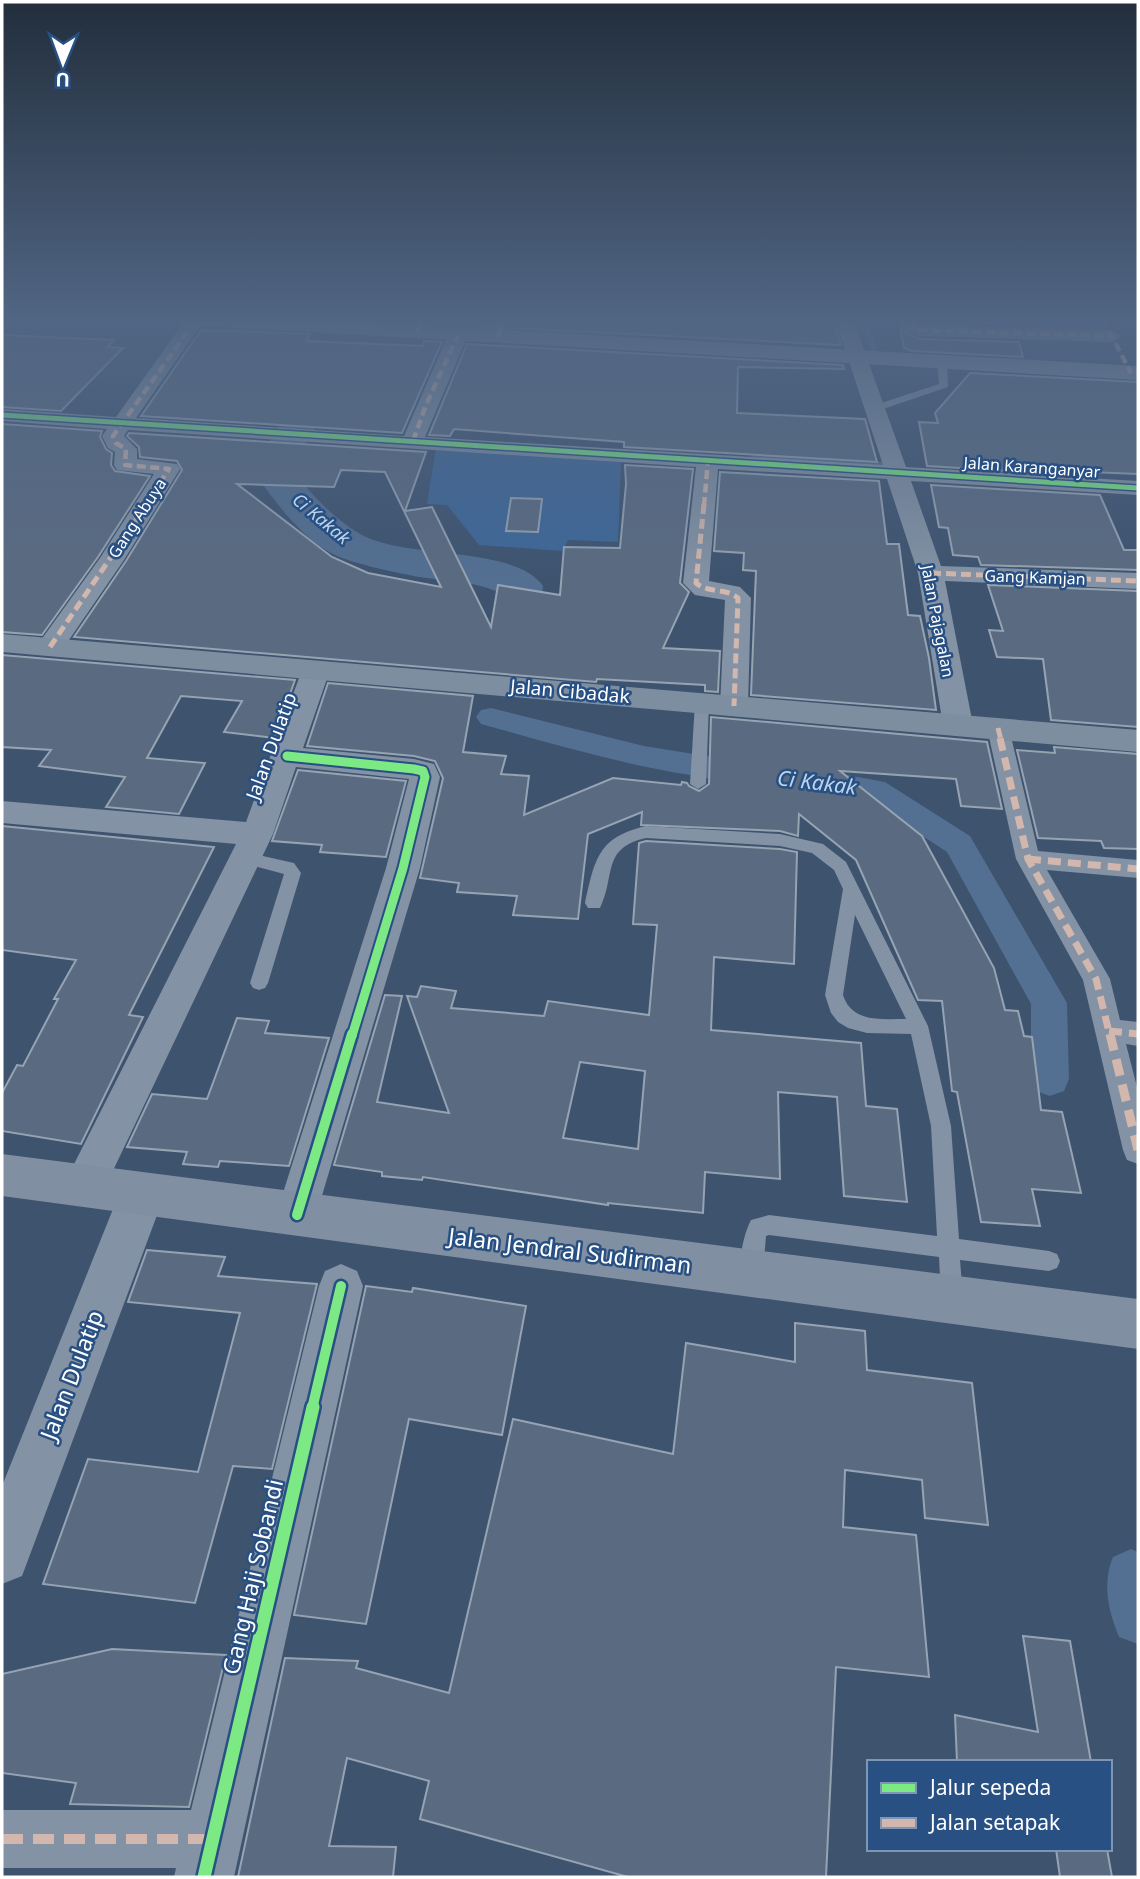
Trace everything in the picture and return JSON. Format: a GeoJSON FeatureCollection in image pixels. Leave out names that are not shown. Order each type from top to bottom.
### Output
{"type":"FeatureCollection","features":[{"type":"Feature","properties":{"kind":"main road","name":"Jalan Cibadak"},"geometry":{"type":"LineString","coordinates":[[2,643],[1138,741]]}},
{"type":"Feature","properties":{"kind":"main road","name":"Jalan Jendral Sudirman"},"geometry":{"type":"LineString","coordinates":[[2,1175],[1138,1324]]}},
{"type":"Feature","properties":{"kind":"street"},"geometry":{"type":"LineString","coordinates":[[121,424],[133,407]]}},
{"type":"Feature","properties":{"kind":"street"},"geometry":{"type":"LineString","coordinates":[[413,441],[428,407]]}},
{"type":"Feature","properties":{"kind":"street","name":"Jalan Pajagalan"},"geometry":{"type":"LineString","coordinates":[[876,408],[931,573],[958,725]]}},
{"type":"Feature","properties":{"kind":"street","name":"Jalan Karanganyar"},"geometry":{"type":"LineString","coordinates":[[2,415],[1138,488]]}},
{"type":"Feature","properties":{"kind":"street","name":"Gang Abuya"},"geometry":{"type":"LineString","coordinates":[[50,647],[111,560],[169,469],[125,465],[126,449],[116,443],[113,436],[121,424]]}},
{"type":"Feature","properties":{"kind":"street"},"geometry":{"type":"LineString","coordinates":[[708,460],[696,583],[704,590],[726,591],[734,593],[738,598],[734,706]]}},
{"type":"Feature","properties":{"kind":"street","name":"Gang Kamjan"},"geometry":{"type":"LineString","coordinates":[[931,573],[1138,581]]}},
{"type":"Feature","properties":{"kind":"street","name":"Jalan Dulatip"},"geometry":{"type":"LineString","coordinates":[[85,1185],[251,846],[287,756],[316,670]]}},
{"type":"Feature","properties":{"kind":"street"},"geometry":{"type":"LineString","coordinates":[[998,728],[1028,859],[1096,979],[1138,1150]]}},
{"type":"Feature","properties":{"kind":"street"},"geometry":{"type":"LineString","coordinates":[[287,756],[414,769],[423,772],[425,777],[403,868],[297,1215]]}},
{"type":"Feature","properties":{"kind":"street"},"geometry":{"type":"LineString","coordinates":[[2,812],[251,846]]}},
{"type":"Feature","properties":{"kind":"street"},"geometry":{"type":"LineString","coordinates":[[1028,859],[1138,869]]}},
{"type":"Feature","properties":{"kind":"street"},"geometry":{"type":"LineString","coordinates":[[1109,1031],[1138,1034]]}},
{"type":"Feature","properties":{"kind":"street","name":"Jalan Dulatip"},"geometry":{"type":"LineString","coordinates":[[2,1556],[142,1194]]}},
{"type":"Feature","properties":{"kind":"street","name":"Gang Haji Sobandi"},"geometry":{"type":"LineString","coordinates":[[208,1858],[341,1286]]}},
{"type":"Feature","properties":{"kind":"street"},"geometry":{"type":"LineString","coordinates":[[2,1839],[208,1858]]}},
{"type":"Feature","properties":{"kind":"lane"},"geometry":{"type":"LineString","coordinates":[[876,408],[880,407]]}},
{"type":"Feature","properties":{"kind":"lane"},"geometry":{"type":"LineString","coordinates":[[698,777],[702,703]]}},
{"type":"Feature","properties":{"kind":"lane"},"geometry":{"type":"LineString","coordinates":[[594,903],[605,857],[618,840],[646,832],[696,831],[780,840],[817,848],[840,866],[919,1026],[941,1126],[952,1300]]}},
{"type":"Feature","properties":{"kind":"lane"},"geometry":{"type":"LineString","coordinates":[[251,846],[288,867],[293,873],[259,983]]}},
{"type":"Feature","properties":{"kind":"lane"},"geometry":{"type":"LineString","coordinates":[[851,889],[834,995],[836,1007],[843,1018],[863,1025],[919,1026]]}},
{"type":"Feature","properties":{"kind":"lane"},"geometry":{"type":"LineString","coordinates":[[752,1275],[754,1235],[759,1227],[769,1225],[1049,1262]]}},
{"type":"Feature","properties":{"kind":"shaded area"},"geometry":{"type":"Polygon","coordinates":[[[436,448],[621,462],[618,542],[568,540],[563,551],[479,545],[447,505],[427,504],[436,448]]]}},
{"type":"Feature","properties":{"kind":"building"},"geometry":{"type":"Polygon","coordinates":[[[2,407],[65,407],[61,411],[2,407]]]}},
{"type":"Feature","properties":{"kind":"building"},"geometry":{"type":"Polygon","coordinates":[[[147,407],[414,407],[402,433],[141,416],[147,407]]]}},
{"type":"Feature","properties":{"kind":"building"},"geometry":{"type":"Polygon","coordinates":[[[441,407],[737,407],[737,413],[865,419],[877,462],[624,447],[624,442],[454,429],[450,436],[429,435],[441,407]]]}},
{"type":"Feature","properties":{"kind":"building"},"geometry":{"type":"Polygon","coordinates":[[[941,407],[1138,407],[1138,474],[1090,472],[1092,476],[927,466],[919,422],[938,423],[935,413],[941,407]]]}},
{"type":"Feature","properties":{"kind":"building"},"geometry":{"type":"Polygon","coordinates":[[[2,424],[102,431],[100,437],[106,449],[112,453],[111,465],[115,471],[150,476],[98,557],[42,635],[2,632],[2,424]]]}},
{"type":"Feature","properties":{"kind":"building"},"geometry":{"type":"Polygon","coordinates":[[[129,433],[426,452],[405,511],[432,507],[491,627],[498,585],[560,595],[564,547],[620,548],[626,484],[625,465],[693,469],[680,583],[689,592],[663,648],[720,651],[718,692],[705,691],[705,685],[597,679],[596,682],[74,637],[126,561],[182,470],[177,461],[140,457],[139,447],[127,436],[129,433]],[[341,470],[334,487],[237,484],[332,557],[368,573],[441,587],[385,472],[341,470]]]}},
{"type":"Feature","properties":{"kind":"building"},"geometry":{"type":"Polygon","coordinates":[[[720,472],[879,481],[887,544],[899,544],[908,615],[920,616],[936,710],[751,695],[756,571],[743,570],[744,553],[714,551],[720,472]]]}},
{"type":"Feature","properties":{"kind":"building"},"geometry":{"type":"Polygon","coordinates":[[[931,485],[1100,495],[1124,550],[1138,550],[1138,570],[981,565],[978,557],[953,555],[948,528],[939,527],[931,485]]]}},
{"type":"Feature","properties":{"kind":"building"},"geometry":{"type":"Polygon","coordinates":[[[511,498],[542,499],[538,532],[506,531],[511,498]]]}},
{"type":"Feature","properties":{"kind":"building"},"geometry":{"type":"Polygon","coordinates":[[[988,585],[1138,591],[1138,727],[1051,720],[1043,659],[997,657],[989,630],[1003,631],[988,585]]]}},
{"type":"Feature","properties":{"kind":"building"},"geometry":{"type":"Polygon","coordinates":[[[2,655],[295,680],[274,738],[224,732],[242,701],[181,696],[147,758],[205,763],[179,814],[106,807],[125,777],[39,766],[51,750],[2,747],[2,655]]]}},
{"type":"Feature","properties":{"kind":"building"},"geometry":{"type":"Polygon","coordinates":[[[328,683],[473,696],[463,752],[506,756],[501,774],[529,776],[524,815],[613,778],[681,785],[682,782],[699,791],[709,784],[711,717],[987,742],[1002,809],[961,806],[956,779],[840,771],[922,836],[994,968],[1005,1010],[1018,1011],[1024,1036],[1032,1037],[1041,1110],[1062,1112],[1081,1193],[1032,1189],[1040,1226],[981,1222],[957,1092],[952,1091],[942,1001],[918,1000],[856,860],[799,814],[798,836],[780,831],[641,825],[642,812],[588,834],[578,919],[513,915],[517,896],[457,892],[459,883],[420,878],[443,778],[435,761],[414,756],[307,746],[328,683]]]}},
{"type":"Feature","properties":{"kind":"building"},"geometry":{"type":"Polygon","coordinates":[[[1054,747],[1138,754],[1138,849],[1104,848],[1101,841],[1038,838],[1017,750],[1055,753],[1054,747]]]}},
{"type":"Feature","properties":{"kind":"building"},"geometry":{"type":"Polygon","coordinates":[[[298,770],[406,781],[386,857],[320,852],[322,845],[272,841],[298,770]]]}},
{"type":"Feature","properties":{"kind":"building"},"geometry":{"type":"Polygon","coordinates":[[[2,826],[214,847],[129,1015],[143,1017],[81,1144],[2,1131],[2,1093],[17,1065],[23,1066],[58,999],[54,999],[76,960],[2,950],[2,826]]]}},
{"type":"Feature","properties":{"kind":"building"},"geometry":{"type":"Polygon","coordinates":[[[646,841],[797,852],[794,964],[714,957],[711,1030],[861,1043],[866,1106],[897,1109],[907,1202],[844,1196],[837,1097],[778,1092],[780,1179],[705,1172],[703,1213],[608,1205],[423,1177],[422,1180],[382,1176],[382,1172],[334,1165],[385,995],[402,996],[377,1102],[449,1113],[407,996],[417,997],[421,986],[456,991],[451,1008],[544,1016],[548,1001],[649,1015],[657,925],[633,924],[639,843],[646,841]],[[580,1062],[563,1138],[638,1149],[645,1071],[580,1062]]]}},
{"type":"Feature","properties":{"kind":"building"},"geometry":{"type":"Polygon","coordinates":[[[237,1018],[269,1021],[265,1033],[329,1038],[289,1166],[220,1161],[218,1167],[183,1164],[187,1152],[127,1147],[152,1094],[207,1099],[237,1018]]]}},
{"type":"Feature","properties":{"kind":"building"},"geometry":{"type":"Polygon","coordinates":[[[147,1250],[225,1257],[218,1276],[317,1284],[272,1469],[233,1466],[195,1603],[43,1584],[88,1459],[198,1472],[240,1313],[128,1302],[147,1250]]]}},
{"type":"Feature","properties":{"kind":"building"},"geometry":{"type":"Polygon","coordinates":[[[366,1286],[412,1292],[413,1288],[526,1306],[502,1435],[409,1419],[366,1624],[294,1615],[366,1286]]]}},
{"type":"Feature","properties":{"kind":"building"},"geometry":{"type":"Polygon","coordinates":[[[795,1323],[865,1331],[867,1370],[972,1383],[988,1525],[925,1518],[922,1480],[845,1470],[843,1527],[916,1535],[929,1677],[836,1667],[826,1877],[628,1877],[420,1819],[429,1781],[347,1758],[329,1846],[396,1847],[393,1877],[238,1877],[285,1658],[358,1661],[356,1668],[449,1693],[513,1419],[673,1454],[686,1343],[795,1362],[795,1323]]]}},
{"type":"Feature","properties":{"kind":"building"},"geometry":{"type":"Polygon","coordinates":[[[1023,1636],[1070,1641],[1091,1760],[957,1760],[955,1715],[1038,1732],[1023,1636]]]}},
{"type":"Feature","properties":{"kind":"building"},"geometry":{"type":"Polygon","coordinates":[[[112,1649],[226,1655],[189,1807],[70,1804],[76,1783],[2,1773],[2,1674],[112,1649]]]}},
{"type":"Feature","properties":{"kind":"building"},"geometry":{"type":"Polygon","coordinates":[[[1056,1851],[1107,1851],[1112,1877],[1060,1877],[1056,1851]]]}},
{"type":"Feature","properties":{"kind":"waterway","name":"Ci Kakak"},"geometry":{"type":"LineString","coordinates":[[308,407],[282,452],[276,475],[290,494],[326,529],[350,546],[415,563],[491,573],[521,586],[511,657]]}},
{"type":"Feature","properties":{"kind":"waterway"},"geometry":{"type":"LineString","coordinates":[[753,457],[886,464]]}},
{"type":"Feature","properties":{"kind":"waterway","name":"Ci Kakak"},"geometry":{"type":"LineString","coordinates":[[491,717],[644,756],[738,771]]}},
{"type":"Feature","properties":{"kind":"waterway","name":"Ci Kakak"},"geometry":{"type":"LineString","coordinates":[[814,780],[874,790],[959,844],[1049,1003],[1050,1079]]}},
{"type":"Feature","properties":{"kind":"waterway","name":"Ci Kakak"},"geometry":{"type":"LineString","coordinates":[[1131,1575],[1138,1618]]}},
{"type":"Feature","properties":{"kind":"marked path"},"geometry":{"type":"LineString","coordinates":[[50,647],[111,560],[169,469],[125,465],[126,449],[116,443],[113,436],[134,407]]}},
{"type":"Feature","properties":{"kind":"marked path"},"geometry":{"type":"LineString","coordinates":[[413,441],[425,407]]}},
{"type":"Feature","properties":{"kind":"marked path"},"geometry":{"type":"LineString","coordinates":[[708,460],[696,583],[704,590],[727,591],[738,598],[734,706]]}},
{"type":"Feature","properties":{"kind":"marked path"},"geometry":{"type":"LineString","coordinates":[[931,573],[1138,581]]}},
{"type":"Feature","properties":{"kind":"marked path"},"geometry":{"type":"LineString","coordinates":[[998,728],[1028,859],[1096,979],[1138,1150]]}},
{"type":"Feature","properties":{"kind":"marked path"},"geometry":{"type":"LineString","coordinates":[[1028,859],[1138,869]]}},
{"type":"Feature","properties":{"kind":"marked path"},"geometry":{"type":"LineString","coordinates":[[1109,1031],[1138,1034]]}},
{"type":"Feature","properties":{"kind":"marked path"},"geometry":{"type":"LineString","coordinates":[[2,1839],[213,1839]]}},
{"type":"Feature","properties":{"kind":"cycle path"},"geometry":{"type":"LineString","coordinates":[[2,415],[1138,488]]}},
{"type":"Feature","properties":{"kind":"cycle path"},"geometry":{"type":"LineString","coordinates":[[287,756],[414,769],[423,771],[425,777],[403,868],[297,1215]]}},
{"type":"Feature","properties":{"kind":"cycle path"},"geometry":{"type":"LineString","coordinates":[[204,1877],[341,1286]]}}]}
